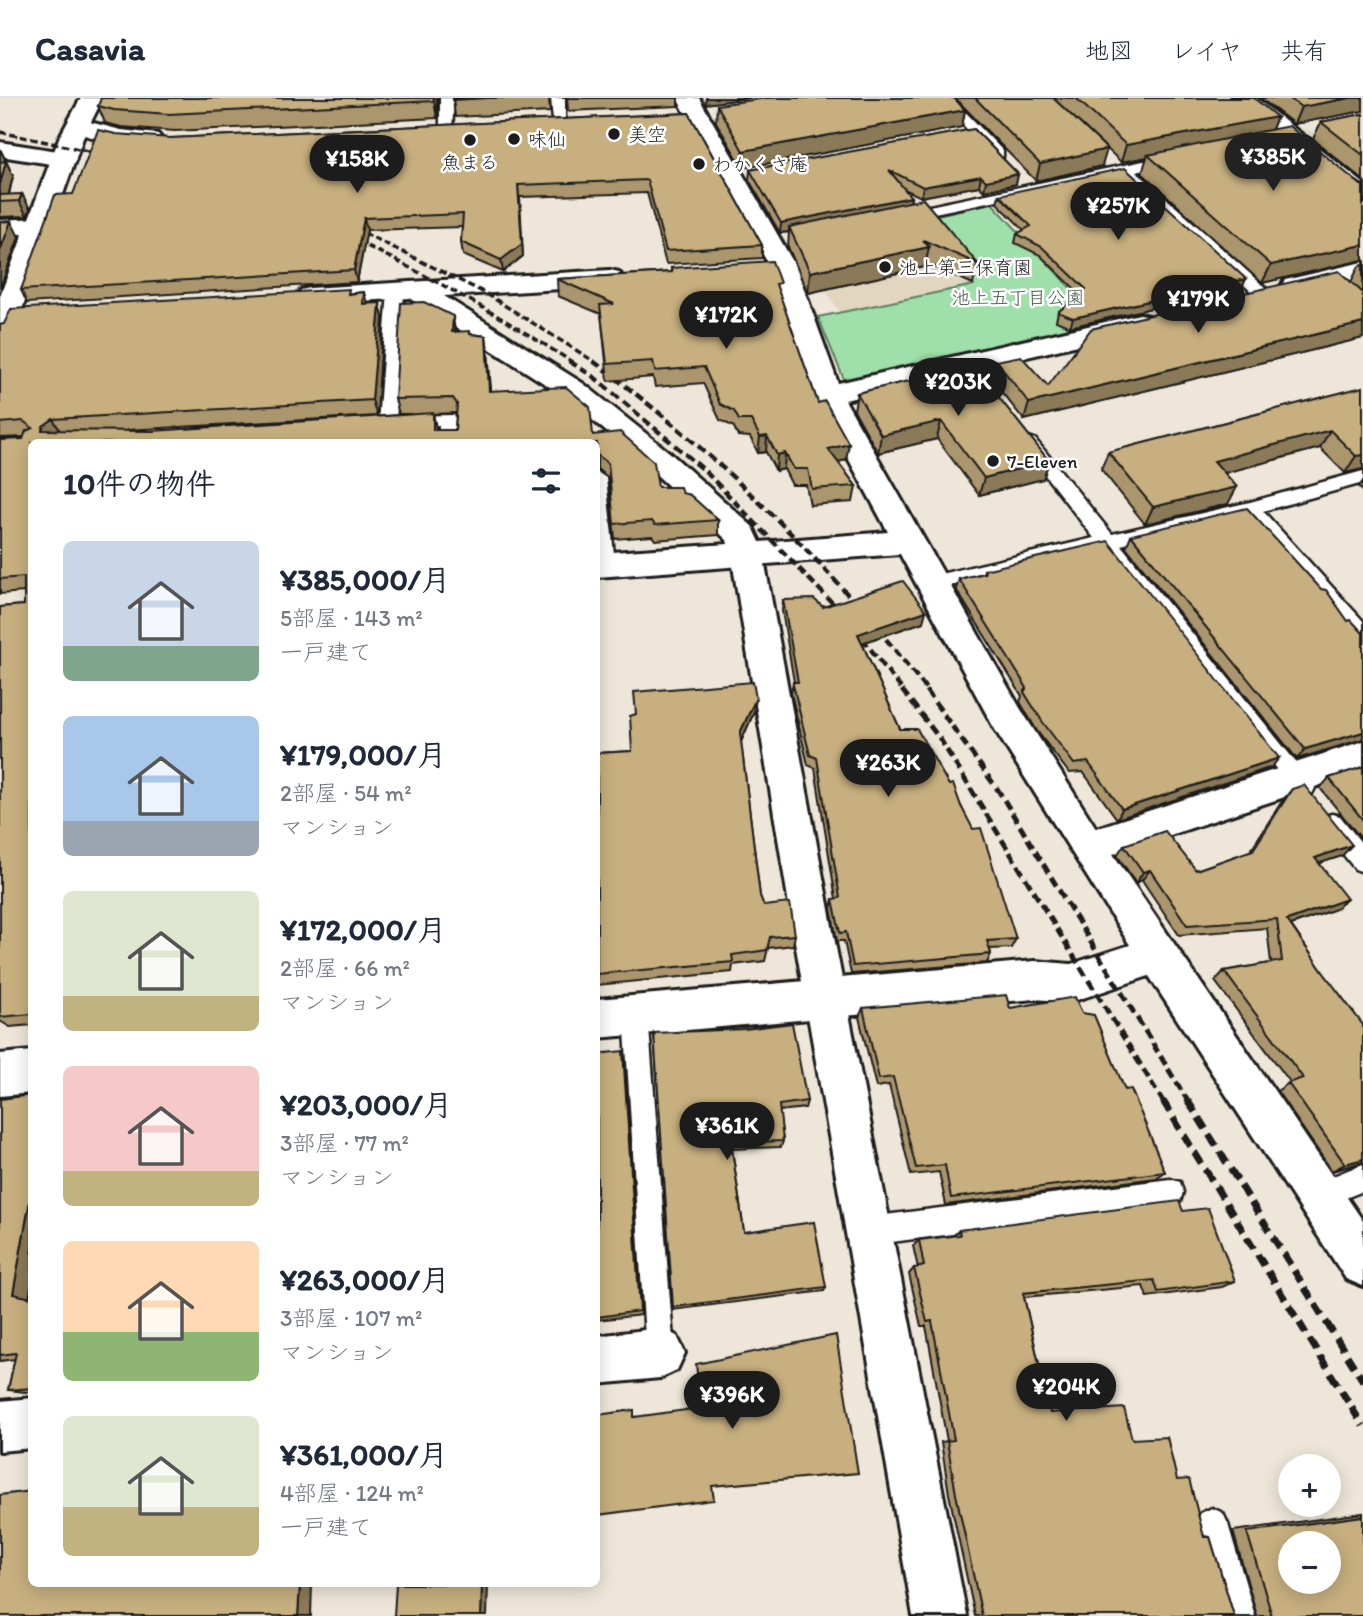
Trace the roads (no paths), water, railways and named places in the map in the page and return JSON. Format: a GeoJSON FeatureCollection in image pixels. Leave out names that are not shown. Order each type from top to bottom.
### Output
{"type":"FeatureCollection","features":[{"type":"Feature","properties":{"kind":"street"},"geometry":{"type":"LineString","coordinates":[[9,319],[64,159],[92,98]]}},
{"type":"Feature","properties":{"kind":"street"},"geometry":{"type":"LineString","coordinates":[[1242,98],[1281,137],[1363,195]]}},
{"type":"Feature","properties":{"kind":"street"},"geometry":{"type":"LineString","coordinates":[[535,122],[559,110],[587,120]]}},
{"type":"Feature","properties":{"kind":"street"},"geometry":{"type":"LineString","coordinates":[[694,110],[738,176],[775,255],[828,395],[1007,718],[1087,846],[1363,1262]]}},
{"type":"Feature","properties":{"kind":"street"},"geometry":{"type":"LineString","coordinates":[[420,128],[472,125]]}},
{"type":"Feature","properties":{"kind":"street"},"geometry":{"type":"LineString","coordinates":[[78,126],[121,137],[175,141]]}},
{"type":"Feature","properties":{"kind":"street"},"geometry":{"type":"LineString","coordinates":[[1281,137],[1313,130]]}},
{"type":"Feature","properties":{"kind":"street"},"geometry":{"type":"LineString","coordinates":[[0,149],[64,159]]}},
{"type":"Feature","properties":{"kind":"street"},"geometry":{"type":"LineString","coordinates":[[0,228],[39,226]]}},
{"type":"Feature","properties":{"kind":"street"},"geometry":{"type":"LineString","coordinates":[[1236,300],[1262,293],[1338,285],[1363,270]]}},
{"type":"Feature","properties":{"kind":"street"},"geometry":{"type":"LineString","coordinates":[[287,298],[636,276]]}},
{"type":"Feature","properties":{"kind":"street"},"geometry":{"type":"LineString","coordinates":[[406,290],[574,390],[658,459],[742,535],[940,1616]]}},
{"type":"Feature","properties":{"kind":"street"},"geometry":{"type":"LineString","coordinates":[[828,395],[973,373],[1169,315]]}},
{"type":"Feature","properties":{"kind":"street"},"geometry":{"type":"LineString","coordinates":[[601,565],[911,542]]}},
{"type":"Feature","properties":{"kind":"street"},"geometry":{"type":"LineString","coordinates":[[1087,846],[1310,796],[1363,756]]}},
{"type":"Feature","properties":{"kind":"street"},"geometry":{"type":"LineString","coordinates":[[616,1017],[1035,980],[1070,983],[1159,954]]}},
{"type":"Feature","properties":{"kind":"street"},"geometry":{"type":"LineString","coordinates":[[0,1075],[28,1072]]}},
{"type":"Feature","properties":{"kind":"street"},"geometry":{"type":"LineString","coordinates":[[600,1360],[660,1353]]}},
{"type":"Feature","properties":{"kind":"street"},"geometry":{"type":"LineString","coordinates":[[0,1426],[28,1423]]}},
{"type":"Feature","properties":{"kind":"lane"},"geometry":{"type":"LineString","coordinates":[[447,98],[447,127]]}},
{"type":"Feature","properties":{"kind":"lane"},"geometry":{"type":"LineString","coordinates":[[945,98],[969,132],[1022,178]]}},
{"type":"Feature","properties":{"kind":"lane"},"geometry":{"type":"LineString","coordinates":[[881,220],[1022,178],[1193,155]]}},
{"type":"Feature","properties":{"kind":"lane"},"geometry":{"type":"LineString","coordinates":[[1117,166],[1262,293]]}},
{"type":"Feature","properties":{"kind":"lane"},"geometry":{"type":"LineString","coordinates":[[406,290],[381,423],[448,419],[447,439]]}},
{"type":"Feature","properties":{"kind":"lane"},"geometry":{"type":"LineString","coordinates":[[1015,425],[1363,862]]}},
{"type":"Feature","properties":{"kind":"lane"},"geometry":{"type":"LineString","coordinates":[[932,583],[1250,508],[1363,477]]}},
{"type":"Feature","properties":{"kind":"lane"},"geometry":{"type":"LineString","coordinates":[[1250,508],[1363,634]]}},
{"type":"Feature","properties":{"kind":"lane"},"geometry":{"type":"LineString","coordinates":[[600,544],[601,565]]}},
{"type":"Feature","properties":{"kind":"lane"},"geometry":{"type":"LineString","coordinates":[[616,1017],[660,1353]]}},
{"type":"Feature","properties":{"kind":"lane"},"geometry":{"type":"LineString","coordinates":[[1321,1195],[1363,1177]]}},
{"type":"Feature","properties":{"kind":"lane"},"geometry":{"type":"LineString","coordinates":[[869,1231],[1170,1192]]}},
{"type":"Feature","properties":{"kind":"lane"},"geometry":{"type":"LineString","coordinates":[[1212,1524],[1239,1616]]}},
{"type":"Feature","properties":{"kind":"railway"},"geometry":{"type":"LineString","coordinates":[[0,132],[107,155]]}},
{"type":"Feature","properties":{"kind":"railway"},"geometry":{"type":"LineString","coordinates":[[364,233],[485,293],[595,362]]}},
{"type":"Feature","properties":{"kind":"railway"},"geometry":{"type":"LineString","coordinates":[[348,237],[462,296],[572,362]]}},
{"type":"Feature","properties":{"kind":"railway"},"geometry":{"type":"LineString","coordinates":[[569,361],[594,377],[704,470],[845,616],[903,691]]}},
{"type":"Feature","properties":{"kind":"railway"},"geometry":{"type":"LineString","coordinates":[[593,361],[687,436],[772,514],[851,599],[928,691]]}},
{"type":"Feature","properties":{"kind":"railway"},"geometry":{"type":"LineString","coordinates":[[902,690],[940,739],[1164,1103]]}},
{"type":"Feature","properties":{"kind":"railway"},"geometry":{"type":"LineString","coordinates":[[926,690],[998,790],[1189,1103]]}},
{"type":"Feature","properties":{"kind":"railway"},"geometry":{"type":"LineString","coordinates":[[1163,1101],[1363,1426]]}},
{"type":"Feature","properties":{"kind":"railway"},"geometry":{"type":"LineString","coordinates":[[1188,1101],[1363,1381]]}},
{"type":"Feature","properties":{"kind":"place","name":"美空"},"geometry":{"type":"Point","coordinates":[614,134]}},
{"type":"Feature","properties":{"kind":"place","name":"味仙"},"geometry":{"type":"Point","coordinates":[514,139]}},
{"type":"Feature","properties":{"kind":"place","name":"魚まる"},"geometry":{"type":"Point","coordinates":[470,140]}},
{"type":"Feature","properties":{"kind":"place","name":"わかくさ庵"},"geometry":{"type":"Point","coordinates":[699,164]}},
{"type":"Feature","properties":{"kind":"place","name":"池上第三保育園"},"geometry":{"type":"Point","coordinates":[885,267]}},
{"type":"Feature","properties":{"kind":"place","name":"7-Eleven"},"geometry":{"type":"Point","coordinates":[993,461]}},
{"type":"Feature","properties":{"kind":"park label","name":"池上五丁目公園"},"geometry":{"type":"Point","coordinates":[1018,297]}}]}
